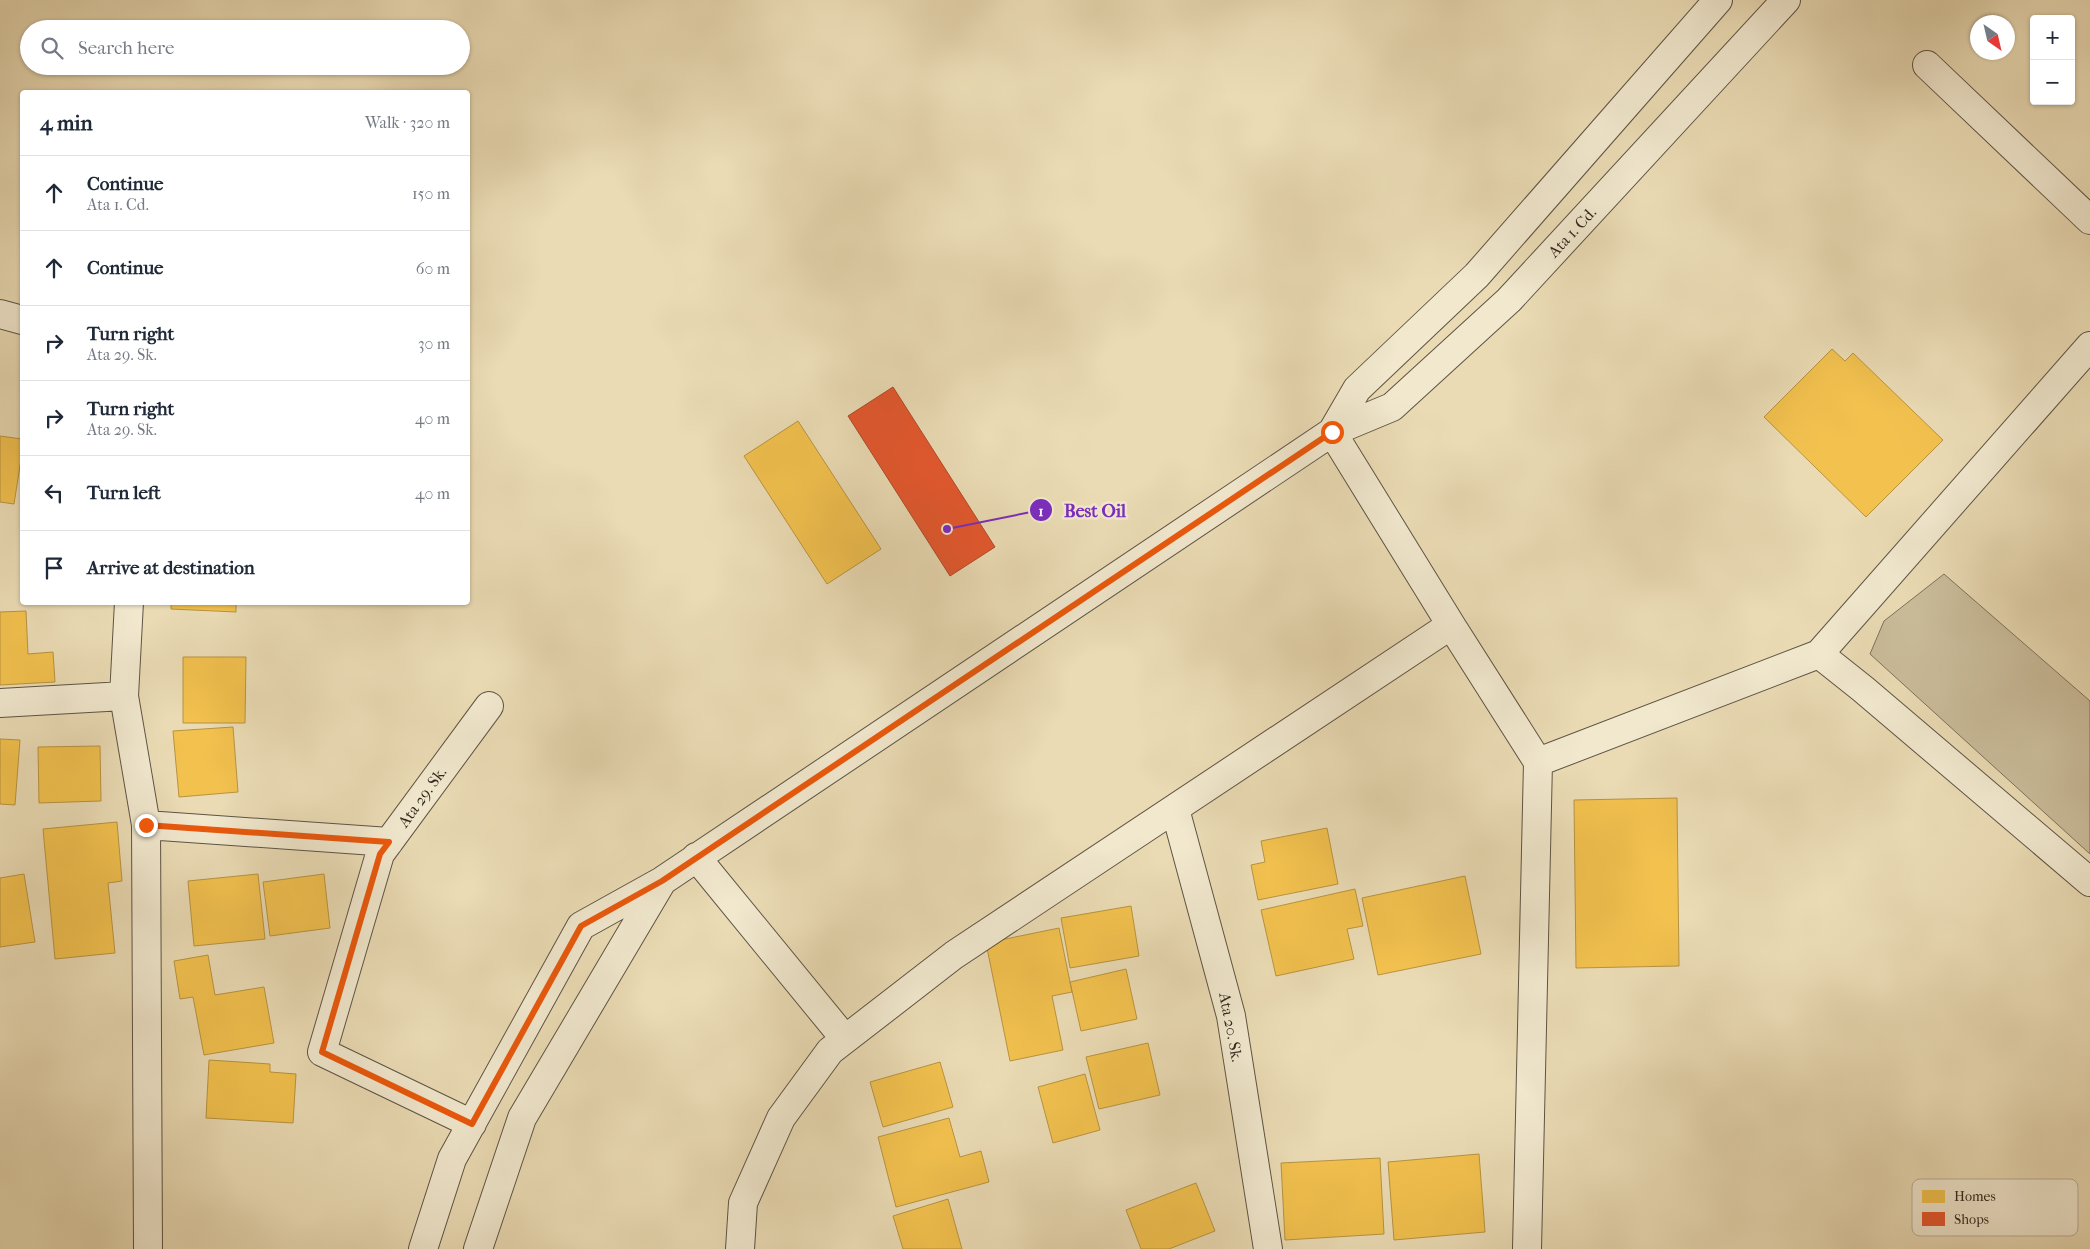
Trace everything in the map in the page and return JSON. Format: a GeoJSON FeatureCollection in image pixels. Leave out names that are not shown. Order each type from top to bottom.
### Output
{"type":"FeatureCollection","features":[{"type":"Feature","properties":{"kind":"street","name":"Ata 1. Cd."},"geometry":{"type":"LineString","coordinates":[[1332,432],[1357,389],[1476,276],[1718,0]]}},
{"type":"Feature","properties":{"kind":"street","name":"Ata 1. Cd."},"geometry":{"type":"LineString","coordinates":[[423,1249],[452,1159],[581,926],[662,881],[1332,432],[1392,408],[1509,300],[1786,0]]}},
{"type":"Feature","properties":{"kind":"street"},"geometry":{"type":"LineString","coordinates":[[1927,65],[2090,220]]}},
{"type":"Feature","properties":{"kind":"street"},"geometry":{"type":"LineString","coordinates":[[0,314],[20,319]]}},
{"type":"Feature","properties":{"kind":"street"},"geometry":{"type":"LineString","coordinates":[[1538,762],[1819,654],[2090,346]]}},
{"type":"Feature","properties":{"kind":"street"},"geometry":{"type":"LineString","coordinates":[[1332,432],[1450,625],[1538,762],[1527,1249]]}},
{"type":"Feature","properties":{"kind":"street"},"geometry":{"type":"LineString","coordinates":[[129,605],[124,696],[146,825],[148,1249]]}},
{"type":"Feature","properties":{"kind":"street"},"geometry":{"type":"LineString","coordinates":[[740,1249],[743,1203],[782,1118],[830,1051],[954,955],[1450,625]]}},
{"type":"Feature","properties":{"kind":"street"},"geometry":{"type":"LineString","coordinates":[[1819,654],[1863,689],[2090,882]]}},
{"type":"Feature","properties":{"kind":"street"},"geometry":{"type":"LineString","coordinates":[[0,703],[124,696]]}},
{"type":"Feature","properties":{"kind":"street","name":"Ata 29. Sk."},"geometry":{"type":"LineString","coordinates":[[472,1124],[322,1052],[380,854],[489,706]]}},
{"type":"Feature","properties":{"kind":"street","name":"Ata 20. Sk."},"geometry":{"type":"LineString","coordinates":[[1175,808],[1231,1016],[1268,1249]]}},
{"type":"Feature","properties":{"kind":"street"},"geometry":{"type":"LineString","coordinates":[[146,825],[389,842]]}},
{"type":"Feature","properties":{"kind":"street"},"geometry":{"type":"LineString","coordinates":[[696,857],[845,1039]]}},
{"type":"Feature","properties":{"kind":"street"},"geometry":{"type":"LineString","coordinates":[[478,1249],[522,1118],[662,881]]}},
{"type":"Feature","properties":{"kind":"shaded area"},"geometry":{"type":"Polygon","coordinates":[[[1944,574],[2090,701],[2090,854],[1870,654],[1884,621],[1944,574]]]}},
{"type":"Feature","properties":{"kind":"building: Homes"},"geometry":{"type":"Polygon","coordinates":[[[1832,349],[1845,361],[1853,353],[1943,440],[1866,517],[1764,417],[1832,349]]]}},
{"type":"Feature","properties":{"kind":"building: Homes"},"geometry":{"type":"Polygon","coordinates":[[[798,421],[881,549],[827,584],[744,456],[798,421]]]}},
{"type":"Feature","properties":{"kind":"building: Homes"},"geometry":{"type":"Polygon","coordinates":[[[0,436],[20,439],[20,466],[14,504],[0,502],[0,436]]]}},
{"type":"Feature","properties":{"kind":"building: Homes"},"geometry":{"type":"Polygon","coordinates":[[[171,605],[236,605],[236,612],[171,609],[171,605]]]}},
{"type":"Feature","properties":{"kind":"building: Homes"},"geometry":{"type":"Polygon","coordinates":[[[26,611],[28,654],[53,652],[55,682],[0,685],[0,612],[26,611]]]}},
{"type":"Feature","properties":{"kind":"building: Homes"},"geometry":{"type":"Polygon","coordinates":[[[183,657],[246,657],[245,723],[183,723],[183,657]]]}},
{"type":"Feature","properties":{"kind":"building: Homes"},"geometry":{"type":"Polygon","coordinates":[[[233,727],[238,792],[179,797],[173,731],[233,727]]]}},
{"type":"Feature","properties":{"kind":"building: Homes"},"geometry":{"type":"Polygon","coordinates":[[[0,739],[20,740],[15,805],[0,804],[0,739]]]}},
{"type":"Feature","properties":{"kind":"building: Homes"},"geometry":{"type":"Polygon","coordinates":[[[100,746],[101,801],[39,803],[38,747],[100,746]]]}},
{"type":"Feature","properties":{"kind":"building: Homes"},"geometry":{"type":"Polygon","coordinates":[[[1677,798],[1679,966],[1576,968],[1574,800],[1677,798]]]}},
{"type":"Feature","properties":{"kind":"building: Homes"},"geometry":{"type":"Polygon","coordinates":[[[117,822],[122,881],[108,883],[115,953],[55,959],[43,829],[117,822]]]}},
{"type":"Feature","properties":{"kind":"building: Homes"},"geometry":{"type":"Polygon","coordinates":[[[1327,828],[1338,884],[1258,900],[1251,865],[1265,862],[1261,841],[1327,828]]]}},
{"type":"Feature","properties":{"kind":"building: Homes"},"geometry":{"type":"Polygon","coordinates":[[[24,874],[35,942],[0,947],[0,878],[24,874]]]}},
{"type":"Feature","properties":{"kind":"building: Homes"},"geometry":{"type":"Polygon","coordinates":[[[258,874],[265,939],[194,946],[188,881],[258,874]]]}},
{"type":"Feature","properties":{"kind":"building: Homes"},"geometry":{"type":"Polygon","coordinates":[[[324,874],[330,928],[270,936],[263,882],[324,874]]]}},
{"type":"Feature","properties":{"kind":"building: Homes"},"geometry":{"type":"Polygon","coordinates":[[[1465,876],[1481,954],[1378,975],[1362,898],[1465,876]]]}},
{"type":"Feature","properties":{"kind":"building: Homes"},"geometry":{"type":"Polygon","coordinates":[[[1355,889],[1363,926],[1347,929],[1354,959],[1276,976],[1261,910],[1355,889]]]}},
{"type":"Feature","properties":{"kind":"building: Homes"},"geometry":{"type":"Polygon","coordinates":[[[1131,906],[1139,956],[1070,968],[1061,918],[1131,906]]]}},
{"type":"Feature","properties":{"kind":"building: Homes"},"geometry":{"type":"Polygon","coordinates":[[[1059,928],[1072,992],[1052,996],[1063,1050],[1010,1061],[986,943],[1059,928]]]}},
{"type":"Feature","properties":{"kind":"building: Homes"},"geometry":{"type":"Polygon","coordinates":[[[208,955],[215,995],[264,987],[274,1043],[204,1055],[193,997],[180,999],[174,961],[208,955]]]}},
{"type":"Feature","properties":{"kind":"building: Homes"},"geometry":{"type":"Polygon","coordinates":[[[1126,969],[1137,1019],[1081,1031],[1070,982],[1126,969]]]}},
{"type":"Feature","properties":{"kind":"building: Homes"},"geometry":{"type":"Polygon","coordinates":[[[1148,1043],[1160,1095],[1099,1109],[1086,1057],[1148,1043]]]}},
{"type":"Feature","properties":{"kind":"building: Homes"},"geometry":{"type":"Polygon","coordinates":[[[209,1060],[270,1064],[270,1072],[296,1074],[293,1123],[206,1118],[209,1060]]]}},
{"type":"Feature","properties":{"kind":"building: Homes"},"geometry":{"type":"Polygon","coordinates":[[[940,1062],[953,1107],[883,1127],[870,1082],[940,1062]]]}},
{"type":"Feature","properties":{"kind":"building: Homes"},"geometry":{"type":"Polygon","coordinates":[[[1085,1074],[1100,1130],[1053,1143],[1038,1087],[1085,1074]]]}},
{"type":"Feature","properties":{"kind":"building: Homes"},"geometry":{"type":"Polygon","coordinates":[[[949,1118],[960,1157],[981,1151],[989,1182],[896,1207],[878,1137],[949,1118]]]}},
{"type":"Feature","properties":{"kind":"building: Homes"},"geometry":{"type":"Polygon","coordinates":[[[1479,1154],[1485,1232],[1394,1240],[1388,1162],[1479,1154]]]}},
{"type":"Feature","properties":{"kind":"building: Homes"},"geometry":{"type":"Polygon","coordinates":[[[1380,1158],[1384,1234],[1285,1240],[1281,1163],[1380,1158]]]}},
{"type":"Feature","properties":{"kind":"building: Homes"},"geometry":{"type":"Polygon","coordinates":[[[1196,1183],[1215,1231],[1169,1249],[1141,1249],[1126,1210],[1196,1183]]]}},
{"type":"Feature","properties":{"kind":"building: Homes"},"geometry":{"type":"Polygon","coordinates":[[[948,1199],[962,1249],[903,1249],[893,1216],[948,1199]]]}},
{"type":"Feature","properties":{"kind":"building: Shops"},"geometry":{"type":"Polygon","coordinates":[[[893,387],[995,547],[950,576],[848,416],[893,387]]]}},
{"type":"Feature","properties":{"kind":"place","name":"Best Oil"},"geometry":{"type":"Point","coordinates":[947,529]}},
{"type":"Feature","properties":{"kind":"route"},"geometry":{"type":"LineString","coordinates":[[146,825],[389,842],[380,854],[322,1052],[472,1124],[581,926],[662,881],[1332,432]]}}]}
